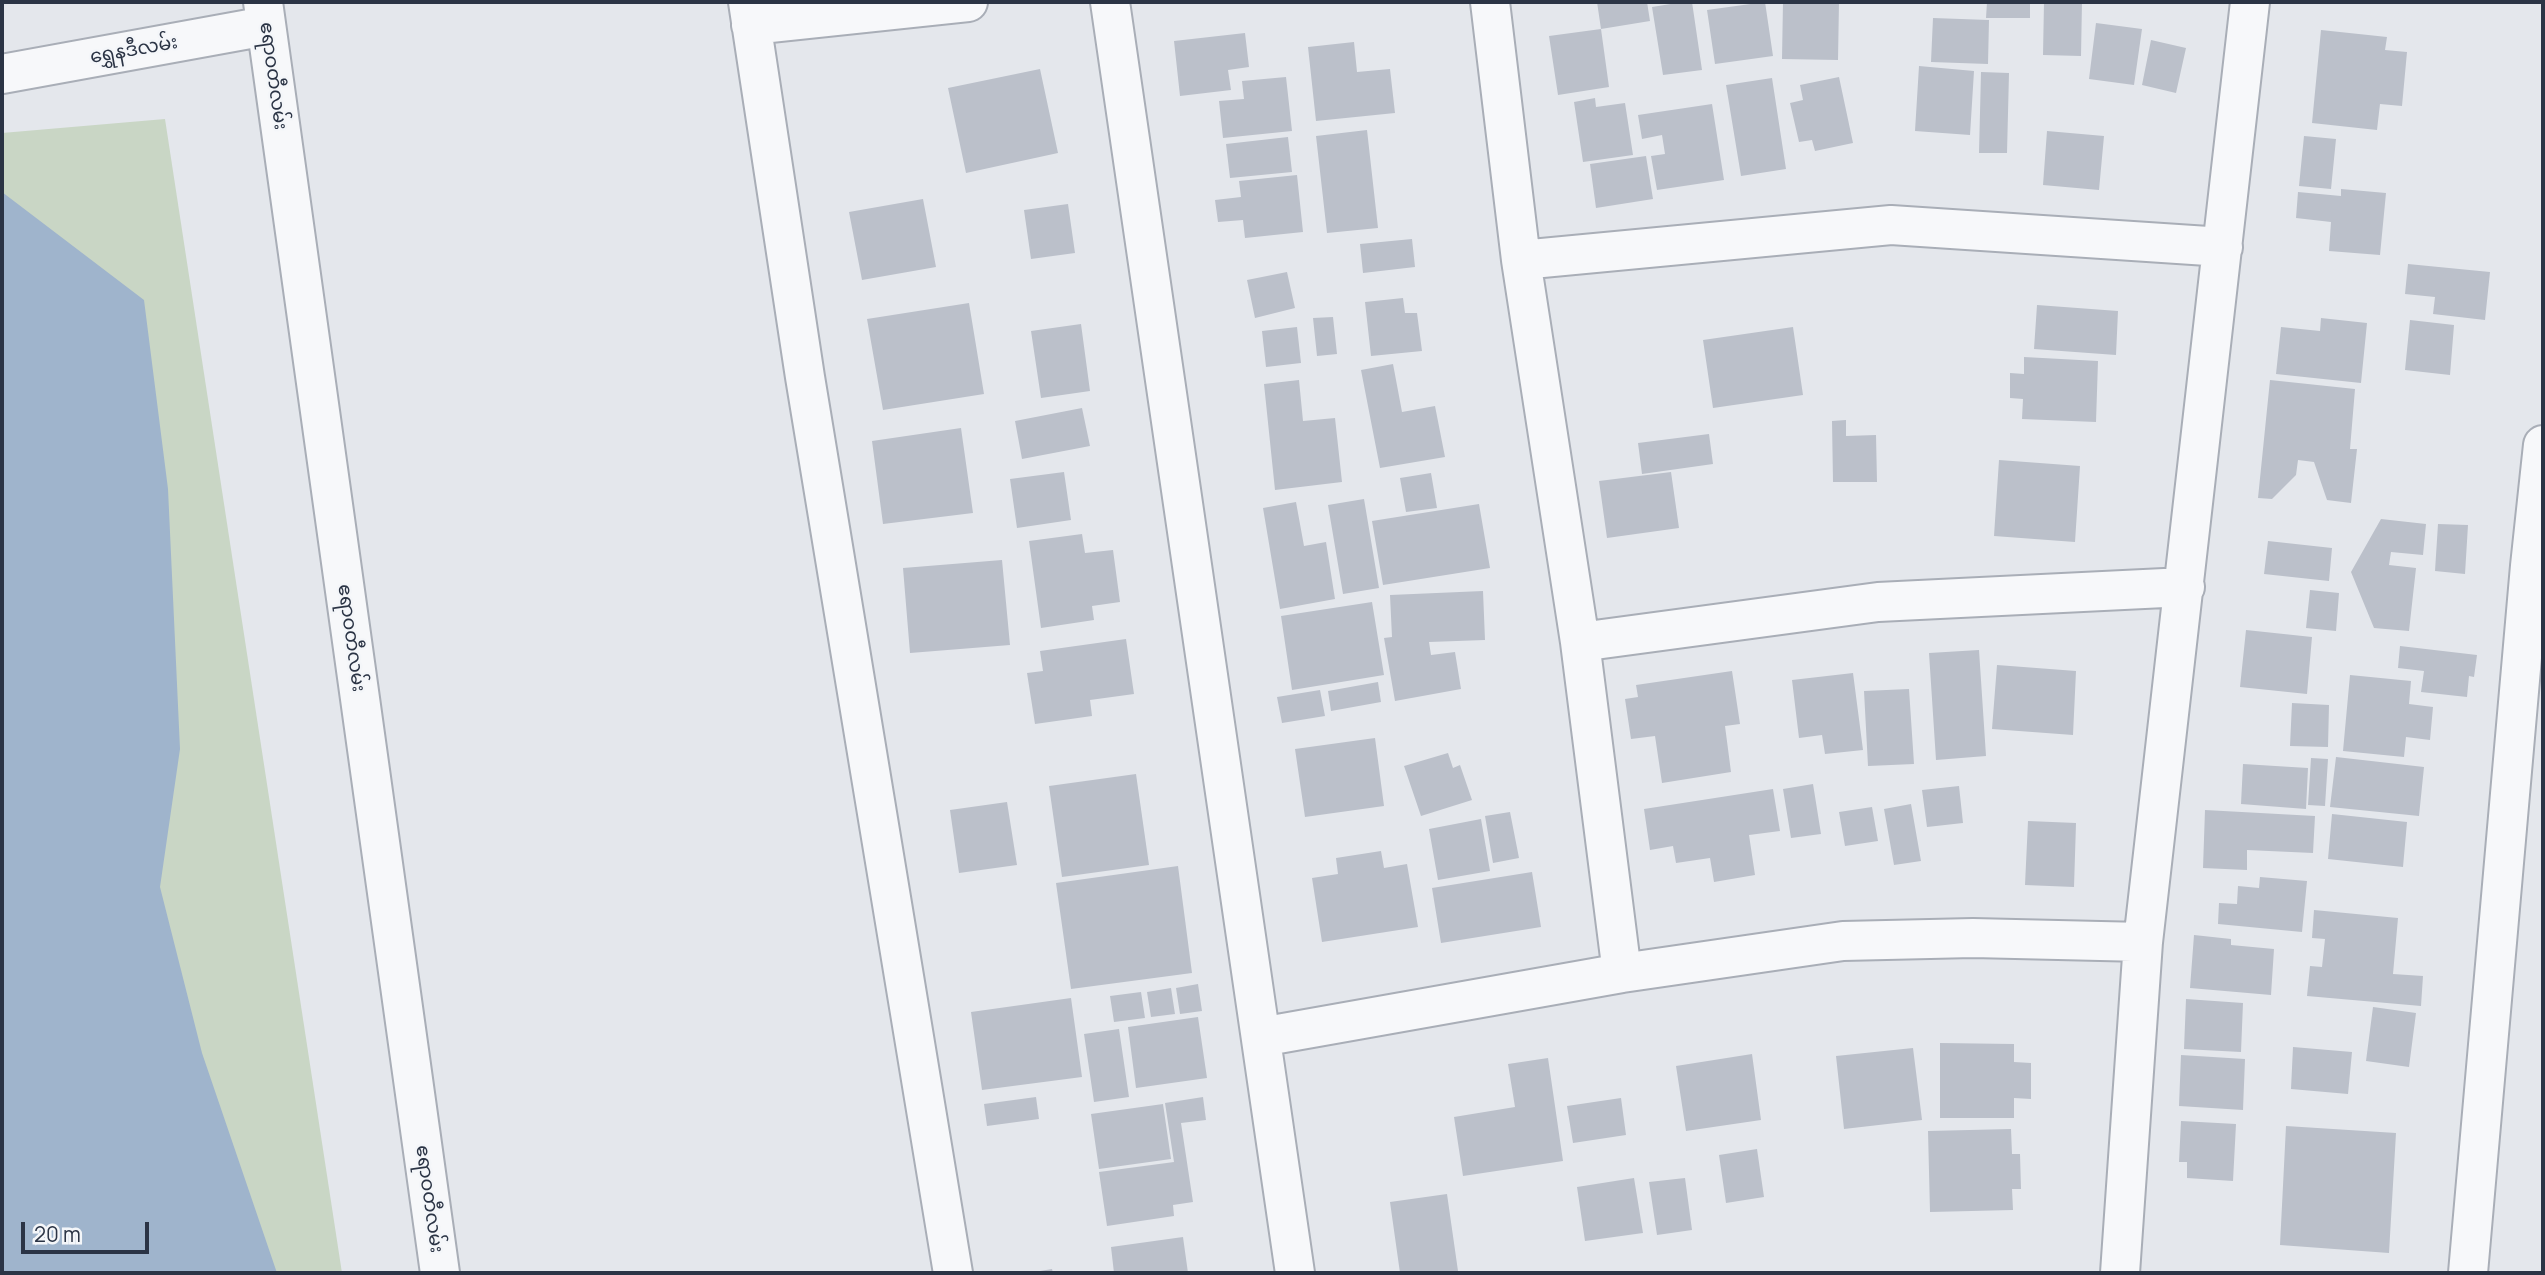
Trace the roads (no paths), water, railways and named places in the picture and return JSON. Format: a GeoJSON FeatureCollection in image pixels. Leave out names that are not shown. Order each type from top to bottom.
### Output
{"type":"FeatureCollection","features":[{"type":"Feature","properties":{"kind":"street"},"geometry":{"type":"LineString","coordinates":[[953,1273],[805,377],[750,13],[968,2]]}},
{"type":"Feature","properties":{"kind":"street"},"geometry":{"type":"LineString","coordinates":[[1110,2],[1295,1273]]}},
{"type":"Feature","properties":{"kind":"street"},"geometry":{"type":"LineString","coordinates":[[1490,2],[1521,260],[1580,642],[1622,973]]}},
{"type":"Feature","properties":{"kind":"street"},"geometry":{"type":"LineString","coordinates":[[2120,1273],[2144,942],[2250,2]]}},
{"type":"Feature","properties":{"kind":"street","name":"ရွှေနဒီလမ်း"},"geometry":{"type":"LineString","coordinates":[[2,74],[265,14]]}},
{"type":"Feature","properties":{"kind":"street","name":"ဧရာဝတီလမ်း"},"geometry":{"type":"LineString","coordinates":[[265,14],[440,1273]]}},
{"type":"Feature","properties":{"kind":"street"},"geometry":{"type":"LineString","coordinates":[[1521,260],[1891,225],[2223,247]]}},
{"type":"Feature","properties":{"kind":"street"},"geometry":{"type":"LineString","coordinates":[[2468,1273],[2543,445]]}},
{"type":"Feature","properties":{"kind":"street"},"geometry":{"type":"LineString","coordinates":[[1580,642],[1878,601],[2185,587]]}},
{"type":"Feature","properties":{"kind":"street"},"geometry":{"type":"LineString","coordinates":[[1261,1037],[1622,973],[1843,941],[1973,938],[2144,942]]}},
{"type":"Feature","properties":{"kind":"water"},"geometry":{"type":"Polygon","coordinates":[[[2,192],[144,300],[168,489],[180,749],[160,887],[202,1053],[277,1273],[2,1273],[2,192]]]}}]}
